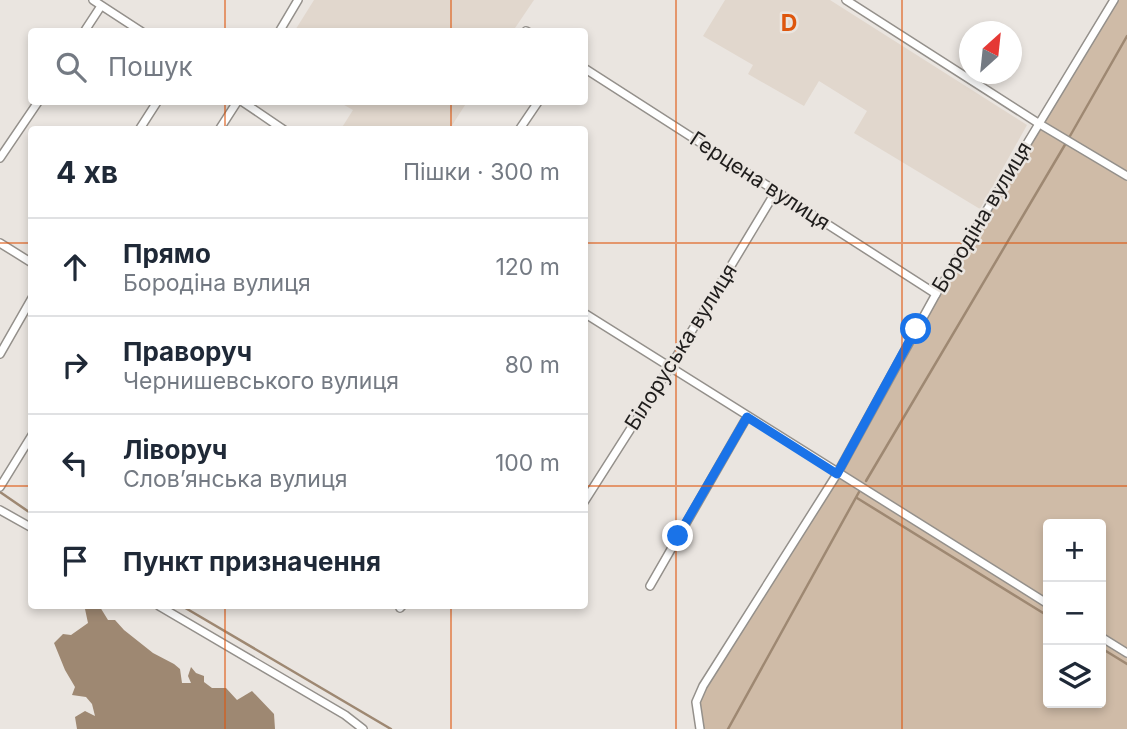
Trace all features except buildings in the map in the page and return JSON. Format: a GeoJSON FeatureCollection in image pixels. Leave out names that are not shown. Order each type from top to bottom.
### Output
{"type":"FeatureCollection","features":[{"type":"Feature","properties":{"kind":"street"},"geometry":{"type":"LineString","coordinates":[[93,0],[136,28]]}},
{"type":"Feature","properties":{"kind":"street"},"geometry":{"type":"LineString","coordinates":[[281,28],[298,0]]}},
{"type":"Feature","properties":{"kind":"street"},"geometry":{"type":"LineString","coordinates":[[846,0],[1038,123],[1127,176]]}},
{"type":"Feature","properties":{"kind":"street","name":"Бородіна вулиця"},"geometry":{"type":"LineString","coordinates":[[700,729],[696,702],[703,686],[837,474],[936,294],[1114,0]]}},
{"type":"Feature","properties":{"kind":"street"},"geometry":{"type":"LineString","coordinates":[[87,28],[101,6]]}},
{"type":"Feature","properties":{"kind":"street","name":"Герцена вулиця"},"geometry":{"type":"LineString","coordinates":[[588,71],[936,294]]}},
{"type":"Feature","properties":{"kind":"street"},"geometry":{"type":"LineString","coordinates":[[0,158],[36,105]]}},
{"type":"Feature","properties":{"kind":"street"},"geometry":{"type":"LineString","coordinates":[[142,126],[155,105]]}},
{"type":"Feature","properties":{"kind":"street"},"geometry":{"type":"LineString","coordinates":[[222,126],[235,105]]}},
{"type":"Feature","properties":{"kind":"street"},"geometry":{"type":"LineString","coordinates":[[247,105],[278,126]]}},
{"type":"Feature","properties":{"kind":"street"},"geometry":{"type":"LineString","coordinates":[[522,126],[536,105]]}},
{"type":"Feature","properties":{"kind":"street","name":"Білоруська вулиця"},"geometry":{"type":"LineString","coordinates":[[588,496],[670,367],[776,191]]}},
{"type":"Feature","properties":{"kind":"street"},"geometry":{"type":"LineString","coordinates":[[0,243],[28,260]]}},
{"type":"Feature","properties":{"kind":"street"},"geometry":{"type":"LineString","coordinates":[[0,354],[28,305]]}},
{"type":"Feature","properties":{"kind":"street"},"geometry":{"type":"LineString","coordinates":[[588,317],[1043,601]]}},
{"type":"Feature","properties":{"kind":"street"},"geometry":{"type":"LineString","coordinates":[[650,586],[747,417]]}},
{"type":"Feature","properties":{"kind":"street"},"geometry":{"type":"LineString","coordinates":[[0,487],[28,442]]}},
{"type":"Feature","properties":{"kind":"street"},"geometry":{"type":"LineString","coordinates":[[0,510],[28,526]]}},
{"type":"Feature","properties":{"kind":"street"},"geometry":{"type":"LineString","coordinates":[[164,609],[345,715],[363,729]]}},
{"type":"Feature","properties":{"kind":"street"},"geometry":{"type":"LineString","coordinates":[[1106,640],[1127,653]]}},
{"type":"Feature","properties":{"kind":"shaded area"},"geometry":{"type":"Polygon","coordinates":[[[314,0],[534,0],[515,28],[296,28],[314,0]]]}},
{"type":"Feature","properties":{"kind":"shaded area"},"geometry":{"type":"Polygon","coordinates":[[[725,0],[830,0],[1027,125],[980,209],[854,133],[867,111],[819,81],[804,106],[748,74],[753,65],[703,36],[725,0]]]}},
{"type":"Feature","properties":{"kind":"shaded area"},"geometry":{"type":"Polygon","coordinates":[[[1114,0],[1127,0],[1127,729],[699,729],[696,703],[837,474],[936,294],[1114,0]]]}},
{"type":"Feature","properties":{"kind":"shaded area"},"geometry":{"type":"Polygon","coordinates":[[[344,105],[465,105],[452,126],[343,126],[353,110],[344,105]]]}},
{"type":"Feature","properties":{"kind":"shaded area"},"geometry":{"type":"Polygon","coordinates":[[[85,609],[101,609],[108,620],[115,620],[153,653],[180,669],[182,683],[191,683],[188,676],[191,667],[204,676],[204,682],[212,688],[226,688],[237,700],[252,691],[274,714],[275,729],[77,729],[75,717],[85,711],[95,716],[92,704],[86,697],[72,695],[75,687],[54,643],[63,634],[71,635],[88,623],[85,609]]]}},
{"type":"Feature","properties":{"kind":"waterway"},"geometry":{"type":"LineString","coordinates":[[1070,136],[1127,36]]}},
{"type":"Feature","properties":{"kind":"waterway"},"geometry":{"type":"LineString","coordinates":[[866,481],[1066,143]]}},
{"type":"Feature","properties":{"kind":"waterway"},"geometry":{"type":"LineString","coordinates":[[0,492],[28,511]]}},
{"type":"Feature","properties":{"kind":"waterway"},"geometry":{"type":"LineString","coordinates":[[728,729],[859,492]]}},
{"type":"Feature","properties":{"kind":"waterway"},"geometry":{"type":"LineString","coordinates":[[857,498],[1043,613]]}},
{"type":"Feature","properties":{"kind":"waterway"},"geometry":{"type":"LineString","coordinates":[[187,609],[391,729]]}},
{"type":"Feature","properties":{"kind":"waterway"},"geometry":{"type":"LineString","coordinates":[[1106,651],[1127,664]]}},
{"type":"Feature","properties":{"kind":"route"},"geometry":{"type":"LineString","coordinates":[[678,536],[747,417],[837,474],[916,329]]}}]}
